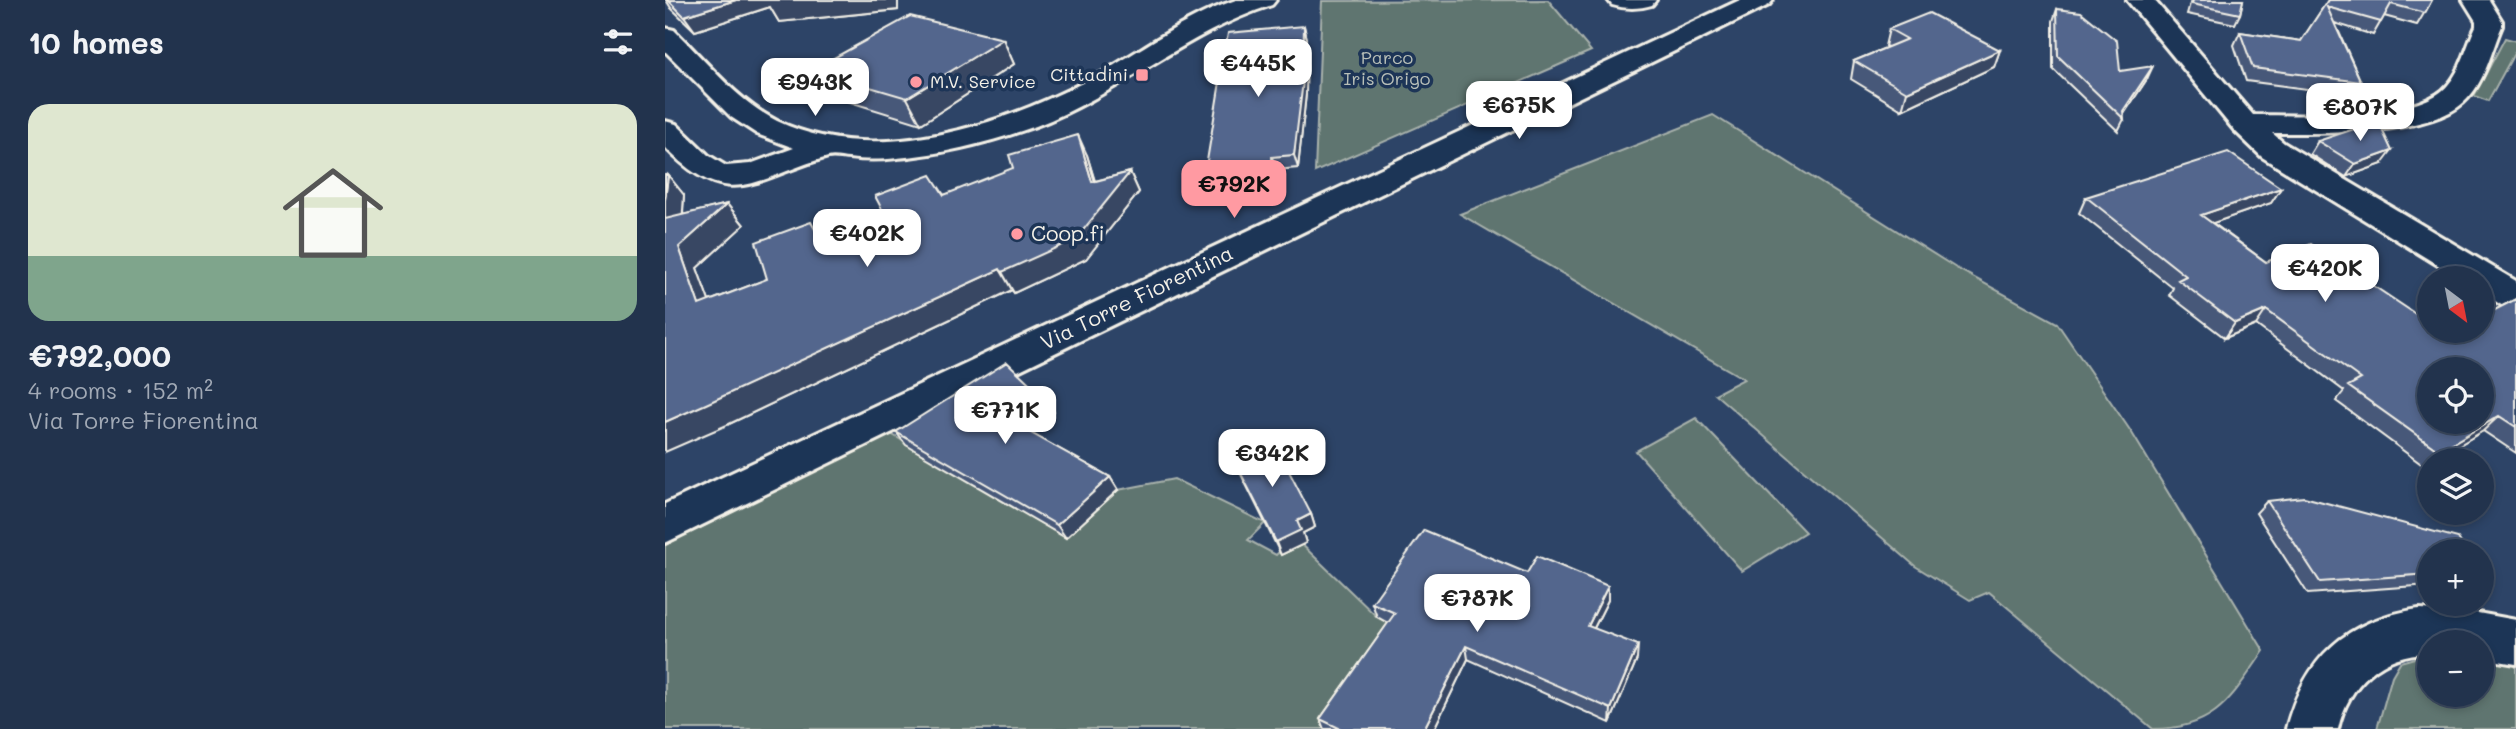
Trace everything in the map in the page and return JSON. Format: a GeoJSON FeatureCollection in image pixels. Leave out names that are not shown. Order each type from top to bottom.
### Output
{"type":"FeatureCollection","features":[{"type":"Feature","properties":{"kind":"street"},"geometry":{"type":"LineString","coordinates":[[665,36],[747,115],[767,128],[793,138],[828,146],[880,150],[916,147],[1007,126],[1089,91],[1206,20],[1263,0]]}},
{"type":"Feature","properties":{"kind":"street"},"geometry":{"type":"LineString","coordinates":[[1621,0],[1643,0]]}},
{"type":"Feature","properties":{"kind":"street","name":"Via Torre Fiorentina"},"geometry":{"type":"LineString","coordinates":[[665,524],[1760,0]]}},
{"type":"Feature","properties":{"kind":"street"},"geometry":{"type":"LineString","coordinates":[[2140,0],[2245,124],[2283,157],[2464,266]]}},
{"type":"Feature","properties":{"kind":"street"},"geometry":{"type":"LineString","coordinates":[[2245,124],[2393,119],[2439,107],[2453,97],[2462,85],[2489,26],[2489,21],[2476,0]]}},
{"type":"Feature","properties":{"kind":"street"},"geometry":{"type":"LineString","coordinates":[[665,130],[706,168],[729,177],[754,172],[828,146]]}},
{"type":"Feature","properties":{"kind":"street"},"geometry":{"type":"LineString","coordinates":[[2494,278],[2516,285]]}},
{"type":"Feature","properties":{"kind":"street"},"geometry":{"type":"LineString","coordinates":[[2494,284],[2516,297]]}},
{"type":"Feature","properties":{"kind":"street"},"geometry":{"type":"LineString","coordinates":[[2312,729],[2321,701],[2343,668],[2372,643],[2389,635],[2431,629],[2516,642]]}},
{"type":"Feature","properties":{"kind":"green space","name":"Parco Iris Origo"},"geometry":{"type":"Polygon","coordinates":[[[1548,0],[1591,51],[1315,172],[1322,1],[1548,0]]]}},
{"type":"Feature","properties":{"kind":"green space"},"geometry":{"type":"Polygon","coordinates":[[[2505,38],[2516,41],[2516,50],[2488,101],[2474,96],[2505,38]]]}},
{"type":"Feature","properties":{"kind":"green space"},"geometry":{"type":"Polygon","coordinates":[[[1713,115],[1956,268],[2057,323],[2132,433],[2264,651],[2242,683],[2220,708],[2192,723],[2175,728],[2153,729],[1989,592],[1970,600],[1915,566],[1715,394],[1744,379],[1460,214],[1713,115]]]}},
{"type":"Feature","properties":{"kind":"green space"},"geometry":{"type":"Polygon","coordinates":[[[1696,418],[1805,532],[1742,571],[1636,451],[1696,418]]]}},
{"type":"Feature","properties":{"kind":"green space"},"geometry":{"type":"Polygon","coordinates":[[[891,434],[1066,538],[1118,490],[1174,479],[1265,523],[1248,540],[1276,555],[1294,537],[1377,617],[1399,628],[1328,729],[665,729],[665,545],[891,434]]]}},
{"type":"Feature","properties":{"kind":"green space"},"geometry":{"type":"Polygon","coordinates":[[[2417,657],[2417,707],[2494,707],[2494,657],[2516,660],[2516,729],[2377,729],[2392,676],[2400,662],[2417,657]]]}},
{"type":"Feature","properties":{"kind":"building"},"geometry":{"type":"Polygon","coordinates":[[[668,0],[736,0],[684,16],[668,0]]]}},
{"type":"Feature","properties":{"kind":"building"},"geometry":{"type":"Polygon","coordinates":[[[2193,0],[2243,0],[2240,14],[2192,4],[2193,0]]]}},
{"type":"Feature","properties":{"kind":"building"},"geometry":{"type":"Polygon","coordinates":[[[2328,0],[2432,0],[2425,13],[2391,4],[2381,22],[2327,7],[2361,82],[2253,68],[2240,32],[2301,41],[2328,0]]]}},
{"type":"Feature","properties":{"kind":"building"},"geometry":{"type":"Polygon","coordinates":[[[2057,9],[2081,12],[2117,41],[2120,71],[2153,66],[2123,111],[2124,119],[2058,56],[2057,9]]]}},
{"type":"Feature","properties":{"kind":"building"},"geometry":{"type":"Polygon","coordinates":[[[1929,13],[2000,50],[1907,92],[1854,61],[1907,39],[1889,29],[1929,13]]]}},
{"type":"Feature","properties":{"kind":"building"},"geometry":{"type":"Polygon","coordinates":[[[910,16],[1003,39],[907,98],[812,70],[910,16]]]}},
{"type":"Feature","properties":{"kind":"building"},"geometry":{"type":"Polygon","coordinates":[[[1304,26],[1303,81],[1294,155],[1272,157],[1272,166],[1205,173],[1228,33],[1304,26]]]}},
{"type":"Feature","properties":{"kind":"building"},"geometry":{"type":"Polygon","coordinates":[[[2378,121],[2392,151],[2355,164],[2318,141],[2378,121]]]}},
{"type":"Feature","properties":{"kind":"building"},"geometry":{"type":"Polygon","coordinates":[[[1078,135],[1092,182],[1130,172],[1076,239],[1002,272],[1000,269],[665,422],[665,219],[727,204],[679,247],[699,305],[767,279],[756,242],[811,222],[821,240],[885,215],[875,196],[931,175],[944,195],[1013,168],[1009,155],[1078,135]]]}},
{"type":"Feature","properties":{"kind":"building"},"geometry":{"type":"Polygon","coordinates":[[[2228,152],[2281,188],[2201,215],[2266,262],[2311,244],[2417,315],[2417,343],[2494,343],[2494,310],[2516,299],[2516,427],[2499,416],[2494,419],[2494,357],[2417,357],[2417,434],[2468,434],[2444,448],[2435,448],[2348,386],[2361,379],[2266,310],[2235,323],[2178,280],[2186,276],[2086,197],[2228,152]]]}},
{"type":"Feature","properties":{"kind":"building"},"geometry":{"type":"Polygon","coordinates":[[[665,175],[668,175],[665,200],[665,175]]]}},
{"type":"Feature","properties":{"kind":"building"},"geometry":{"type":"Polygon","coordinates":[[[1007,362],[1046,399],[1011,422],[1110,477],[1057,525],[896,432],[1007,362]]]}},
{"type":"Feature","properties":{"kind":"building"},"geometry":{"type":"Polygon","coordinates":[[[1262,441],[1266,451],[1276,446],[1311,514],[1297,521],[1301,530],[1276,542],[1231,454],[1262,441]]]}},
{"type":"Feature","properties":{"kind":"building"},"geometry":{"type":"Polygon","coordinates":[[[2304,497],[2459,539],[2417,539],[2417,575],[2320,582],[2267,501],[2304,497]]]}},
{"type":"Feature","properties":{"kind":"building"},"geometry":{"type":"Polygon","coordinates":[[[1424,530],[1527,573],[1537,556],[1608,586],[1588,626],[1638,645],[1611,709],[1466,646],[1424,729],[1341,729],[1320,719],[1395,613],[1372,603],[1424,530]]]}},
{"type":"Feature","properties":{"kind":"place","name":"Cittadini"},"geometry":{"type":"Point","coordinates":[1142,75]}},
{"type":"Feature","properties":{"kind":"place","name":"M.V. Service"},"geometry":{"type":"Point","coordinates":[916,82]}},
{"type":"Feature","properties":{"kind":"place","name":"Coop.fi"},"geometry":{"type":"Point","coordinates":[1017,234]}}]}
